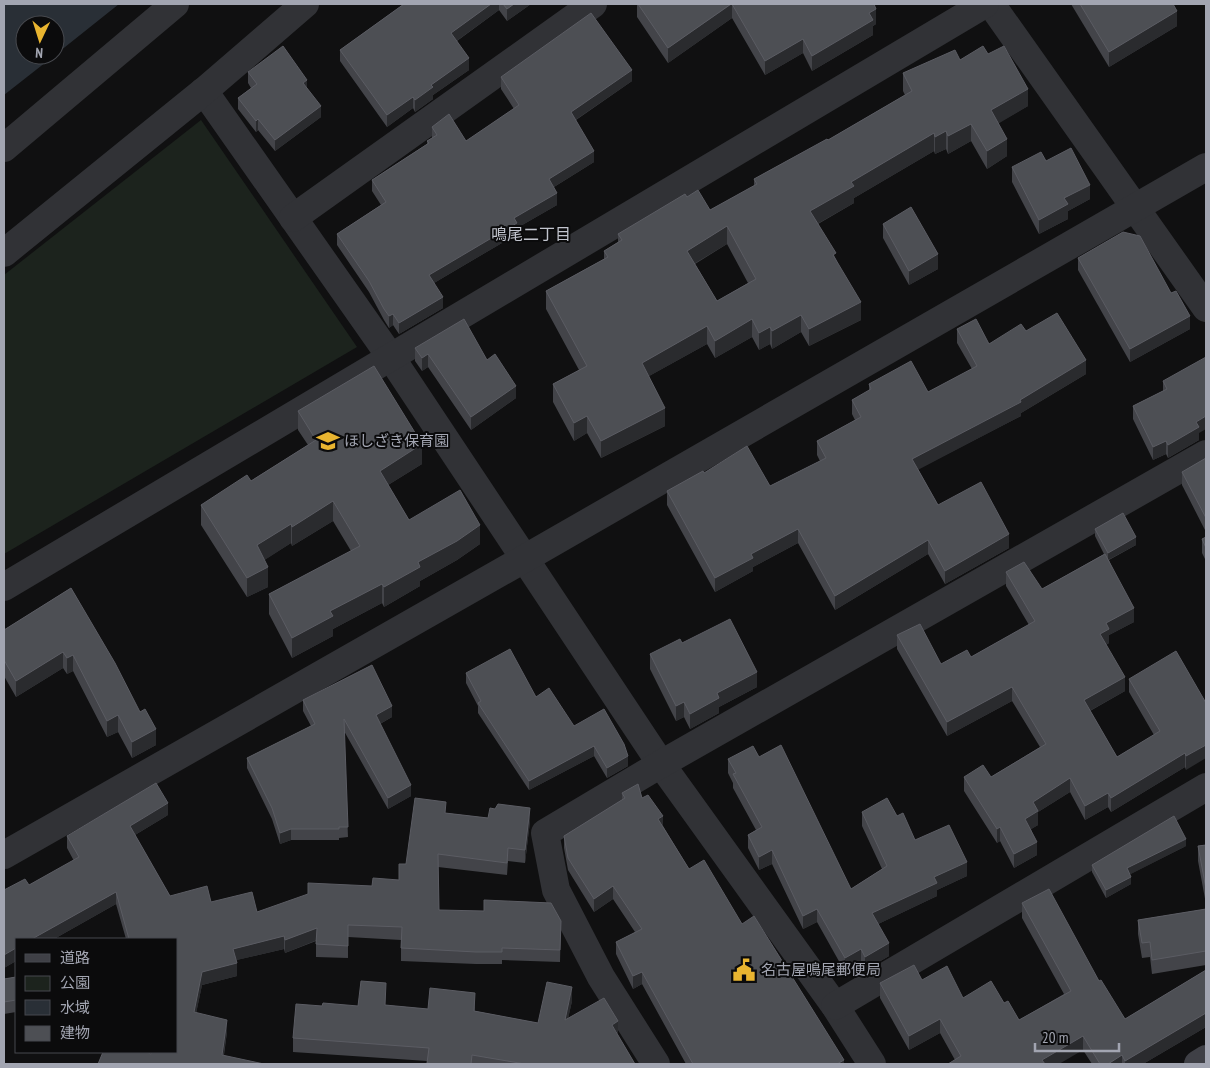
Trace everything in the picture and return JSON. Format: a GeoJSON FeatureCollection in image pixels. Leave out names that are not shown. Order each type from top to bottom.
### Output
{"type":"FeatureCollection","features":[{"type":"Feature","properties":{"kind":"street"},"geometry":{"type":"LineString","coordinates":[[4,148],[175,4]]}},
{"type":"Feature","properties":{"kind":"street"},"geometry":{"type":"LineString","coordinates":[[4,253],[204,91],[306,4]]}},
{"type":"Feature","properties":{"kind":"street"},"geometry":{"type":"LineString","coordinates":[[293,218],[593,4]]}},
{"type":"Feature","properties":{"kind":"street"},"geometry":{"type":"LineString","coordinates":[[4,586],[985,4]]}},
{"type":"Feature","properties":{"kind":"street"},"geometry":{"type":"LineString","coordinates":[[991,4],[1206,308]]}},
{"type":"Feature","properties":{"kind":"street"},"geometry":{"type":"LineString","coordinates":[[204,91],[390,356],[661,764],[835,1006],[872,1064]]}},
{"type":"Feature","properties":{"kind":"street"},"geometry":{"type":"LineString","coordinates":[[4,855],[524,560],[1206,167]]}},
{"type":"Feature","properties":{"kind":"street"},"geometry":{"type":"LineString","coordinates":[[656,1064],[601,977],[556,890],[545,833],[661,764],[1206,454]]}},
{"type":"Feature","properties":{"kind":"street"},"geometry":{"type":"LineString","coordinates":[[835,1006],[1206,787]]}},
{"type":"Feature","properties":{"kind":"street"},"geometry":{"type":"LineString","coordinates":[[1198,1064],[1206,1060]]}},
{"type":"Feature","properties":{"kind":"green space"},"geometry":{"type":"Polygon","coordinates":[[[201,120],[357,347],[4,554],[4,275],[201,120]]]}},
{"type":"Feature","properties":{"kind":"water"},"geometry":{"type":"Polygon","coordinates":[[[4,4],[119,4],[65,47],[65,15],[15,15],[15,65],[42,65],[4,95],[4,4]]]}},
{"type":"Feature","properties":{"kind":"building"},"geometry":{"type":"Polygon","coordinates":[[[404,4],[491,4],[451,33],[469,58],[431,85],[433,87],[415,100],[413,97],[387,115],[340,50],[404,4]]]}},
{"type":"Feature","properties":{"kind":"building"},"geometry":{"type":"Polygon","coordinates":[[[503,4],[514,4],[507,9],[503,4]]]}},
{"type":"Feature","properties":{"kind":"building"},"geometry":{"type":"Polygon","coordinates":[[[638,4],[731,4],[668,48],[638,4]]]}},
{"type":"Feature","properties":{"kind":"building"},"geometry":{"type":"Polygon","coordinates":[[[732,4],[874,4],[876,9],[869,13],[873,20],[812,56],[803,39],[765,61],[732,4]]]}},
{"type":"Feature","properties":{"kind":"building"},"geometry":{"type":"Polygon","coordinates":[[[1080,4],[1173,4],[1177,11],[1109,52],[1080,4]]]}},
{"type":"Feature","properties":{"kind":"building"},"geometry":{"type":"Polygon","coordinates":[[[591,13],[632,70],[571,112],[594,151],[549,179],[557,193],[514,218],[517,223],[429,275],[443,297],[399,323],[393,314],[389,316],[384,309],[369,281],[337,234],[386,202],[372,180],[429,143],[427,141],[437,135],[432,127],[449,114],[466,141],[519,105],[501,77],[591,13]]]}},
{"type":"Feature","properties":{"kind":"building"},"geometry":{"type":"Polygon","coordinates":[[[283,46],[307,80],[303,83],[321,106],[275,140],[258,119],[256,121],[238,98],[257,84],[248,72],[283,46]]]}},
{"type":"Feature","properties":{"kind":"building"},"geometry":{"type":"Polygon","coordinates":[[[983,46],[988,54],[1004,46],[1028,89],[991,110],[1007,139],[987,151],[971,124],[948,136],[946,131],[935,137],[934,133],[851,182],[854,186],[810,211],[836,253],[833,255],[861,302],[809,329],[801,315],[772,331],[770,327],[759,333],[752,319],[715,341],[707,326],[642,363],[665,408],[601,441],[587,416],[574,423],[553,384],[587,366],[546,291],[608,257],[604,251],[622,240],[618,234],[685,194],[687,197],[698,190],[710,210],[757,184],[754,179],[828,140],[912,91],[903,73],[955,50],[960,60],[983,46]],[[727,226],[687,251],[717,301],[756,279],[727,226]]]}},
{"type":"Feature","properties":{"kind":"building"},"geometry":{"type":"Polygon","coordinates":[[[1071,148],[1090,185],[1064,198],[1068,204],[1039,220],[1012,167],[1041,152],[1046,161],[1071,148]]]}},
{"type":"Feature","properties":{"kind":"building"},"geometry":{"type":"Polygon","coordinates":[[[911,207],[938,254],[909,271],[883,224],[911,207]]]}},
{"type":"Feature","properties":{"kind":"building"},"geometry":{"type":"Polygon","coordinates":[[[1123,232],[1140,236],[1171,293],[1176,291],[1190,316],[1130,349],[1078,258],[1123,232]]]}},
{"type":"Feature","properties":{"kind":"building"},"geometry":{"type":"Polygon","coordinates":[[[1057,313],[1086,360],[1020,400],[1021,402],[912,459],[938,505],[981,482],[1009,534],[945,571],[928,540],[835,596],[798,529],[751,554],[753,558],[715,578],[667,491],[703,471],[704,473],[747,446],[770,486],[826,458],[817,441],[861,417],[852,400],[871,389],[869,384],[911,361],[928,392],[977,366],[957,329],[976,319],[989,344],[1021,324],[1026,331],[1057,313]]]}},
{"type":"Feature","properties":{"kind":"building"},"geometry":{"type":"Polygon","coordinates":[[[464,319],[487,360],[495,354],[516,386],[471,417],[428,354],[422,358],[415,348],[464,319]]]}},
{"type":"Feature","properties":{"kind":"building"},"geometry":{"type":"Polygon","coordinates":[[[1206,357],[1206,416],[1196,422],[1199,427],[1168,445],[1166,441],[1153,447],[1133,406],[1167,389],[1163,381],[1206,357]]]}},
{"type":"Feature","properties":{"kind":"building"},"geometry":{"type":"Polygon","coordinates":[[[374,366],[422,444],[380,471],[409,520],[460,490],[480,525],[457,541],[418,562],[420,567],[384,587],[382,584],[330,611],[333,616],[292,638],[269,594],[360,546],[333,501],[292,527],[291,524],[257,545],[268,567],[247,578],[201,505],[247,475],[251,481],[316,440],[298,411],[374,366]]]}},
{"type":"Feature","properties":{"kind":"building"},"geometry":{"type":"Polygon","coordinates":[[[1206,458],[1206,518],[1182,472],[1206,458]]]}},
{"type":"Feature","properties":{"kind":"building"},"geometry":{"type":"Polygon","coordinates":[[[1123,513],[1136,537],[1108,553],[1095,529],[1123,513]]]}},
{"type":"Feature","properties":{"kind":"building"},"geometry":{"type":"Polygon","coordinates":[[[1206,537],[1206,548],[1202,539],[1206,537]]]}},
{"type":"Feature","properties":{"kind":"building"},"geometry":{"type":"Polygon","coordinates":[[[1105,554],[1134,608],[1106,623],[1109,629],[1100,634],[1125,677],[1084,700],[1117,757],[1160,731],[1129,679],[1176,651],[1206,703],[1206,745],[1186,756],[1185,753],[1111,798],[1108,793],[1085,806],[1070,778],[1033,802],[1038,811],[1025,819],[1037,842],[1014,854],[1000,827],[997,829],[964,777],[983,765],[991,777],[1046,744],[1012,687],[947,722],[897,635],[920,624],[941,664],[967,650],[971,657],[1035,621],[1006,572],[1024,562],[1042,589],[1105,554]]]}},
{"type":"Feature","properties":{"kind":"building"},"geometry":{"type":"Polygon","coordinates":[[[71,588],[115,663],[140,712],[145,709],[156,729],[132,742],[118,715],[107,721],[73,655],[67,658],[63,652],[16,681],[4,660],[4,630],[71,588]]]}},
{"type":"Feature","properties":{"kind":"building"},"geometry":{"type":"Polygon","coordinates":[[[730,619],[757,672],[717,693],[719,698],[690,714],[684,702],[676,706],[650,654],[680,639],[682,643],[730,619]]]}},
{"type":"Feature","properties":{"kind":"building"},"geometry":{"type":"Polygon","coordinates":[[[510,649],[536,697],[549,688],[574,726],[604,709],[624,744],[628,756],[607,768],[594,746],[529,781],[478,703],[481,701],[466,673],[510,649]]]}},
{"type":"Feature","properties":{"kind":"building"},"geometry":{"type":"Polygon","coordinates":[[[372,665],[392,706],[376,715],[411,785],[388,798],[344,719],[348,827],[339,827],[339,829],[291,829],[280,833],[272,808],[247,758],[315,724],[303,700],[372,665]]]}},
{"type":"Feature","properties":{"kind":"building"},"geometry":{"type":"Polygon","coordinates":[[[781,745],[851,889],[887,866],[862,812],[887,798],[897,816],[903,813],[915,840],[949,825],[967,862],[934,877],[937,883],[872,913],[889,943],[865,957],[861,949],[845,958],[817,909],[803,916],[772,850],[759,857],[748,835],[762,827],[733,774],[736,773],[728,759],[753,746],[759,757],[781,745]]]}},
{"type":"Feature","properties":{"kind":"building"},"geometry":{"type":"Polygon","coordinates":[[[156,783],[168,803],[130,826],[170,896],[207,886],[211,902],[252,892],[257,912],[308,894],[308,883],[372,886],[373,878],[399,880],[399,864],[406,864],[415,798],[446,802],[445,813],[488,818],[490,808],[495,809],[498,804],[530,808],[525,850],[508,848],[507,863],[438,854],[439,910],[484,911],[484,900],[551,903],[561,921],[560,950],[502,948],[502,952],[476,952],[401,948],[402,927],[348,925],[348,946],[316,944],[317,928],[285,940],[284,936],[233,949],[237,963],[202,972],[194,1012],[227,1020],[222,1055],[264,1064],[98,1064],[103,1053],[178,1053],[178,938],[129,938],[116,892],[34,938],[15,938],[15,949],[4,955],[4,890],[25,879],[29,885],[79,857],[67,836],[156,783]]]}},
{"type":"Feature","properties":{"kind":"building"},"geometry":{"type":"Polygon","coordinates":[[[638,784],[642,798],[648,795],[663,816],[658,819],[689,869],[704,860],[742,924],[754,916],[844,1060],[837,1064],[693,1064],[642,972],[633,976],[616,942],[642,929],[613,886],[594,899],[568,858],[564,836],[625,798],[622,793],[638,784]]]}},
{"type":"Feature","properties":{"kind":"building"},"geometry":{"type":"Polygon","coordinates":[[[1174,816],[1186,839],[1127,868],[1131,877],[1106,890],[1092,865],[1174,816]]]}},
{"type":"Feature","properties":{"kind":"building"},"geometry":{"type":"Polygon","coordinates":[[[1206,845],[1206,889],[1198,846],[1206,845]]]}},
{"type":"Feature","properties":{"kind":"building"},"geometry":{"type":"Polygon","coordinates":[[[1049,889],[1099,981],[1101,980],[1125,1019],[1206,970],[1206,1013],[1125,1061],[1122,1055],[1108,1064],[1100,1064],[1083,1036],[1042,1060],[1045,1064],[948,1064],[961,1056],[940,1019],[909,1036],[880,983],[914,965],[922,980],[947,966],[963,998],[991,981],[1004,1003],[1008,1001],[1019,1020],[1071,991],[1022,903],[1049,889]]]}},
{"type":"Feature","properties":{"kind":"building"},"geometry":{"type":"Polygon","coordinates":[[[1206,909],[1206,951],[1152,960],[1150,942],[1142,943],[1138,920],[1206,909]]]}},
{"type":"Feature","properties":{"kind":"building"},"geometry":{"type":"Polygon","coordinates":[[[15,977],[15,1000],[4,1002],[4,979],[15,977]]]}},
{"type":"Feature","properties":{"kind":"building"},"geometry":{"type":"Polygon","coordinates":[[[361,981],[386,983],[385,1005],[428,1009],[430,988],[475,993],[474,1011],[538,1023],[547,982],[572,987],[565,1020],[604,998],[618,1021],[612,1025],[635,1064],[525,1064],[472,1055],[471,1064],[433,1064],[427,1063],[429,1048],[293,1038],[296,1004],[322,1006],[323,1003],[358,1006],[361,981]]]}},
{"type":"Feature","properties":{"kind":"place","name":"ほしざき保育園"},"geometry":{"type":"Point","coordinates":[328,441]}},
{"type":"Feature","properties":{"kind":"place","name":"名古屋鳴尾郵便局"},"geometry":{"type":"Point","coordinates":[744,970]}},
{"type":"Feature","properties":{"kind":"district","name":"鳴尾二丁目"},"geometry":{"type":"Point","coordinates":[531,234]}}]}
